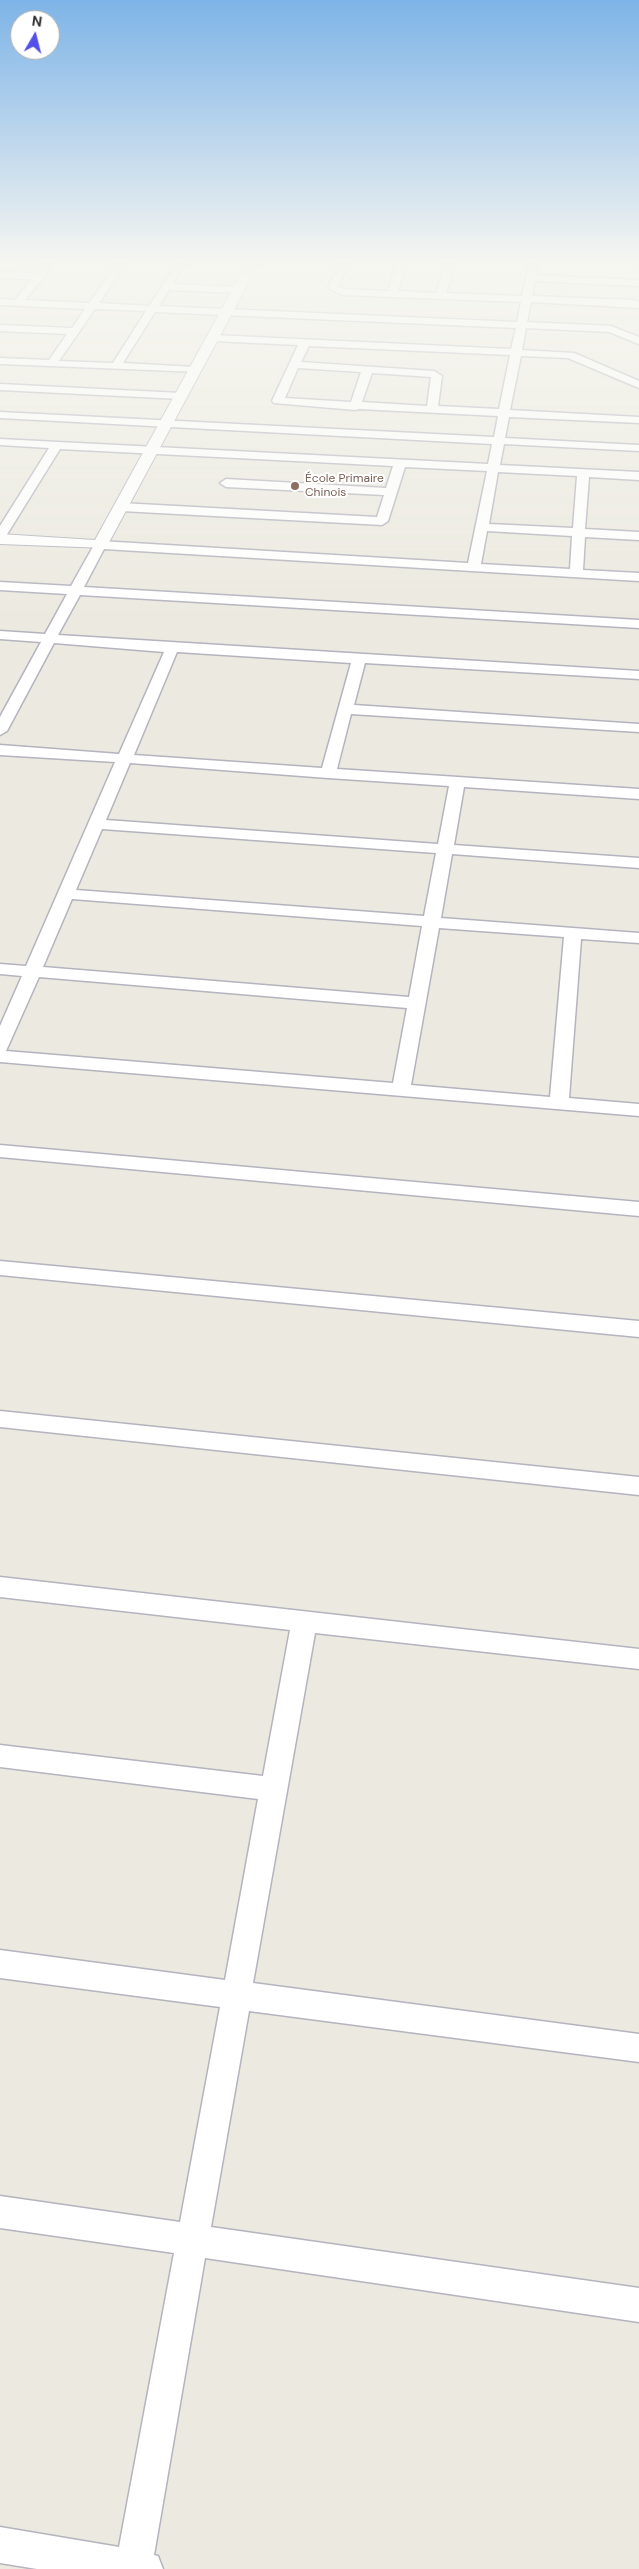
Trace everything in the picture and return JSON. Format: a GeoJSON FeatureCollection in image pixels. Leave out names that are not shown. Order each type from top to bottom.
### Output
{"type":"FeatureCollection","features":[{"type":"Feature","properties":{"kind":"street"},"geometry":{"type":"LineString","coordinates":[[0,730],[14,691],[50,638],[187,385]]}},
{"type":"Feature","properties":{"kind":"street"},"geometry":{"type":"LineString","coordinates":[[285,385],[278,401],[299,417],[329,446],[400,463],[639,476]]}},
{"type":"Feature","properties":{"kind":"street"},"geometry":{"type":"LineString","coordinates":[[355,407],[362,385]]}},
{"type":"Feature","properties":{"kind":"street"},"geometry":{"type":"LineString","coordinates":[[432,410],[436,385]]}},
{"type":"Feature","properties":{"kind":"street"},"geometry":{"type":"LineString","coordinates":[[474,567],[510,385]]}},
{"type":"Feature","properties":{"kind":"street"},"geometry":{"type":"LineString","coordinates":[[0,387],[181,396]]}},
{"type":"Feature","properties":{"kind":"street"},"geometry":{"type":"LineString","coordinates":[[0,415],[166,423],[299,417],[355,407],[639,420]]}},
{"type":"Feature","properties":{"kind":"street"},"geometry":{"type":"LineString","coordinates":[[0,442],[240,455],[329,446],[498,440],[639,448]]}},
{"type":"Feature","properties":{"kind":"street"},"geometry":{"type":"LineString","coordinates":[[57,445],[0,538],[639,576]]}},
{"type":"Feature","properties":{"kind":"street"},"geometry":{"type":"LineString","coordinates":[[212,512],[240,455]]}},
{"type":"Feature","properties":{"kind":"street"},"geometry":{"type":"LineString","coordinates":[[121,507],[382,522],[400,463]]}},
{"type":"Feature","properties":{"kind":"street"},"geometry":{"type":"LineString","coordinates":[[576,573],[584,473]]}},
{"type":"Feature","properties":{"kind":"street"},"geometry":{"type":"LineString","coordinates":[[226,483],[391,492]]}},
{"type":"Feature","properties":{"kind":"street"},"geometry":{"type":"LineString","coordinates":[[275,516],[287,486]]}},
{"type":"Feature","properties":{"kind":"street"},"geometry":{"type":"LineString","coordinates":[[481,527],[639,536]]}},
{"type":"Feature","properties":{"kind":"street"},"geometry":{"type":"LineString","coordinates":[[0,586],[639,624]]}},
{"type":"Feature","properties":{"kind":"street"},"geometry":{"type":"LineString","coordinates":[[0,635],[172,648],[639,675]]}},
{"type":"Feature","properties":{"kind":"street"},"geometry":{"type":"LineString","coordinates":[[0,1047],[172,648]]}},
{"type":"Feature","properties":{"kind":"street"},"geometry":{"type":"LineString","coordinates":[[328,773],[359,659]]}},
{"type":"Feature","properties":{"kind":"street"},"geometry":{"type":"LineString","coordinates":[[346,709],[639,728]]}},
{"type":"Feature","properties":{"kind":"street"},"geometry":{"type":"LineString","coordinates":[[0,750],[639,794]]}},
{"type":"Feature","properties":{"kind":"street"},"geometry":{"type":"LineString","coordinates":[[401,1090],[457,782]]}},
{"type":"Feature","properties":{"kind":"street"},"geometry":{"type":"LineString","coordinates":[[97,824],[639,863]]}},
{"type":"Feature","properties":{"kind":"street"},"geometry":{"type":"LineString","coordinates":[[66,894],[639,938]]}},
{"type":"Feature","properties":{"kind":"street"},"geometry":{"type":"LineString","coordinates":[[559,1103],[574,933]]}},
{"type":"Feature","properties":{"kind":"street"},"geometry":{"type":"LineString","coordinates":[[0,970],[417,1003]]}},
{"type":"Feature","properties":{"kind":"street"},"geometry":{"type":"LineString","coordinates":[[0,1056],[639,1110]]}},
{"type":"Feature","properties":{"kind":"street"},"geometry":{"type":"LineString","coordinates":[[0,1151],[639,1209]]}},
{"type":"Feature","properties":{"kind":"street"},"geometry":{"type":"LineString","coordinates":[[0,1268],[639,1329]]}},
{"type":"Feature","properties":{"kind":"street"},"geometry":{"type":"LineString","coordinates":[[0,1419],[639,1486]]}},
{"type":"Feature","properties":{"kind":"street"},"geometry":{"type":"LineString","coordinates":[[0,1587],[639,1659]]}},
{"type":"Feature","properties":{"kind":"street"},"geometry":{"type":"LineString","coordinates":[[0,2545],[138,2568],[192,2240],[304,1622]]}},
{"type":"Feature","properties":{"kind":"street"},"geometry":{"type":"LineString","coordinates":[[0,1756],[274,1789]]}},
{"type":"Feature","properties":{"kind":"street"},"geometry":{"type":"LineString","coordinates":[[0,1964],[639,2048]]}},
{"type":"Feature","properties":{"kind":"street"},"geometry":{"type":"LineString","coordinates":[[0,2212],[639,2306]]}},
{"type":"Feature","properties":{"kind":"place","name":"École Primaire Chinois"},"geometry":{"type":"Point","coordinates":[295,486]}}]}
